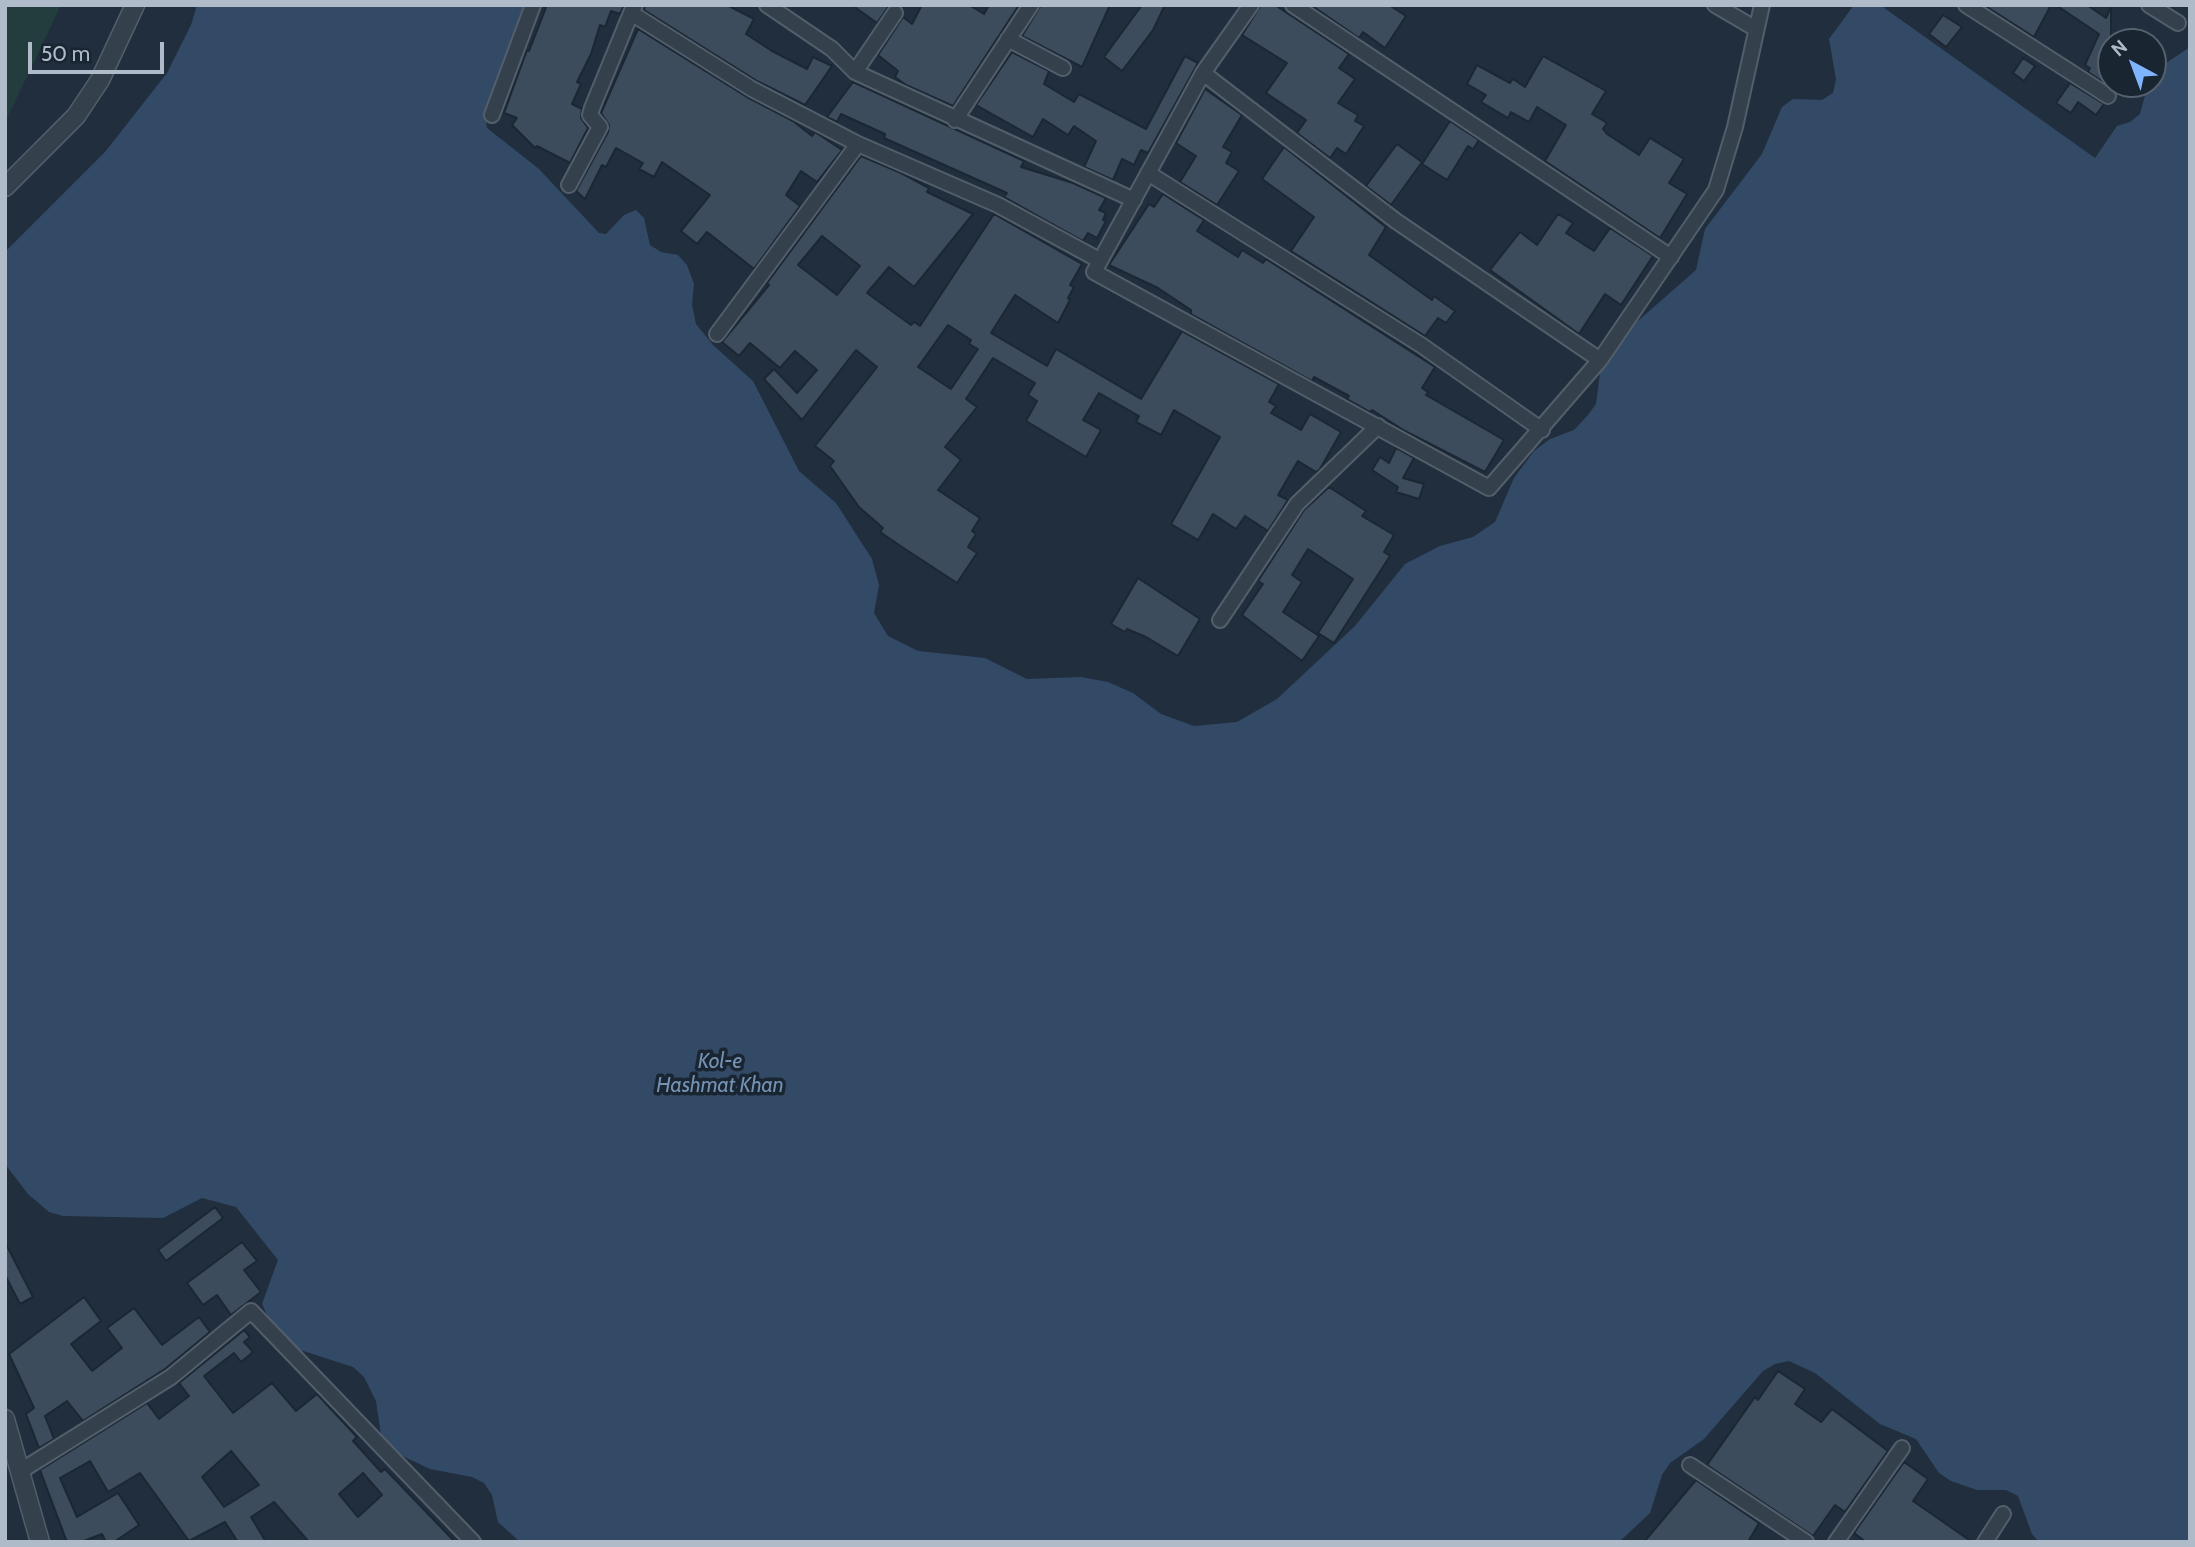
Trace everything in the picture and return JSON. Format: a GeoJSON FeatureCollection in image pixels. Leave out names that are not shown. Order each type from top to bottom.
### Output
{"type":"FeatureCollection","features":[{"type":"Feature","properties":{"kind":"street"},"geometry":{"type":"LineString","coordinates":[[5,187],[76,116],[100,80],[135,5]]}},
{"type":"Feature","properties":{"kind":"street"},"geometry":{"type":"LineString","coordinates":[[492,115],[533,5]]}},
{"type":"Feature","properties":{"kind":"street"},"geometry":{"type":"LineString","coordinates":[[767,5],[832,49],[855,72],[1134,200]]}},
{"type":"Feature","properties":{"kind":"street"},"geometry":{"type":"LineString","coordinates":[[955,120],[1031,5]]}},
{"type":"Feature","properties":{"kind":"street"},"geometry":{"type":"LineString","coordinates":[[1251,5],[1203,73],[1094,272],[1489,488],[1600,360],[1716,190],[1735,127],[1762,5]]}},
{"type":"Feature","properties":{"kind":"street"},"geometry":{"type":"LineString","coordinates":[[1293,5],[1671,257]]}},
{"type":"Feature","properties":{"kind":"street"},"geometry":{"type":"LineString","coordinates":[[1715,5],[1756,29]]}},
{"type":"Feature","properties":{"kind":"street"},"geometry":{"type":"LineString","coordinates":[[1966,5],[2097,89]]}},
{"type":"Feature","properties":{"kind":"street"},"geometry":{"type":"LineString","coordinates":[[2149,5],[2178,23]]}},
{"type":"Feature","properties":{"kind":"street"},"geometry":{"type":"LineString","coordinates":[[569,185],[600,127],[590,115],[633,9],[752,89],[858,144],[998,205],[1099,260]]}},
{"type":"Feature","properties":{"kind":"street"},"geometry":{"type":"LineString","coordinates":[[855,72],[895,13]]}},
{"type":"Feature","properties":{"kind":"street"},"geometry":{"type":"LineString","coordinates":[[1008,39],[1063,68]]}},
{"type":"Feature","properties":{"kind":"street"},"geometry":{"type":"LineString","coordinates":[[1203,73],[1396,221],[1600,360]]}},
{"type":"Feature","properties":{"kind":"street"},"geometry":{"type":"LineString","coordinates":[[717,334],[858,144]]}},
{"type":"Feature","properties":{"kind":"street"},"geometry":{"type":"LineString","coordinates":[[1147,173],[1421,345],[1542,430]]}},
{"type":"Feature","properties":{"kind":"street"},"geometry":{"type":"LineString","coordinates":[[1220,620],[1297,504],[1378,426]]}},
{"type":"Feature","properties":{"kind":"street"},"geometry":{"type":"LineString","coordinates":[[19,1472],[171,1377],[251,1311],[473,1542]]}},
{"type":"Feature","properties":{"kind":"street"},"geometry":{"type":"LineString","coordinates":[[5,1419],[40,1542]]}},
{"type":"Feature","properties":{"kind":"street"},"geometry":{"type":"LineString","coordinates":[[1836,1542],[1902,1448]]}},
{"type":"Feature","properties":{"kind":"street"},"geometry":{"type":"LineString","coordinates":[[1690,1465],[1807,1542]]}},
{"type":"Feature","properties":{"kind":"street"},"geometry":{"type":"LineString","coordinates":[[1985,1542],[2003,1514]]}},
{"type":"Feature","properties":{"kind":"green space"},"geometry":{"type":"Polygon","coordinates":[[[5,5],[61,5],[5,123],[5,5]]]}},
{"type":"Feature","properties":{"kind":"water","name":"Kol-e Hashmat Khan"},"geometry":{"type":"Polygon","coordinates":[[[197,5],[532,5],[503,62],[485,115],[487,128],[539,169],[599,233],[606,234],[624,215],[636,210],[644,218],[650,245],[661,252],[678,255],[687,265],[694,284],[692,305],[696,324],[713,345],[753,381],[799,471],[836,503],[872,559],[879,585],[874,613],[888,636],[918,651],[985,658],[1027,679],[1081,677],[1108,682],[1133,693],[1161,714],[1194,726],[1237,722],[1277,699],[1355,626],[1405,564],[1440,546],[1473,537],[1495,522],[1514,478],[1534,451],[1550,439],[1574,430],[1596,404],[1600,373],[1631,327],[1696,270],[1705,229],[1762,154],[1782,107],[1793,99],[1822,100],[1833,93],[1836,79],[1829,39],[1854,5],[1880,5],[2095,158],[2117,126],[2130,122],[2140,114],[2144,98],[2167,98],[2167,63],[2190,47],[2190,1542],[2039,1542],[2032,1534],[2018,1496],[2006,1490],[1977,1490],[1951,1481],[1939,1473],[1916,1439],[1880,1424],[1815,1373],[1789,1361],[1775,1364],[1763,1371],[1704,1439],[1670,1463],[1662,1475],[1650,1513],[1619,1542],[520,1542],[498,1522],[492,1495],[484,1483],[472,1477],[430,1469],[392,1451],[382,1442],[376,1401],[364,1377],[353,1367],[294,1348],[284,1338],[262,1304],[278,1260],[236,1207],[202,1198],[163,1218],[63,1216],[49,1212],[28,1194],[5,1164],[5,252],[105,152],[167,73],[191,25],[197,5]]]}},
{"type":"Feature","properties":{"kind":"building"},"geometry":{"type":"Polygon","coordinates":[[[547,5],[624,5],[620,14],[611,11],[605,27],[600,25],[591,54],[577,82],[581,84],[572,104],[582,109],[581,118],[588,128],[570,163],[537,146],[535,148],[512,125],[517,118],[504,113],[547,5]]]}},
{"type":"Feature","properties":{"kind":"building"},"geometry":{"type":"Polygon","coordinates":[[[645,5],[727,5],[754,19],[746,34],[772,51],[807,69],[813,57],[832,66],[805,105],[757,81],[644,10],[645,5]]]}},
{"type":"Feature","properties":{"kind":"building"},"geometry":{"type":"Polygon","coordinates":[[[852,5],[888,5],[889,6],[877,23],[852,5]]]}},
{"type":"Feature","properties":{"kind":"building"},"geometry":{"type":"Polygon","coordinates":[[[922,5],[969,5],[984,14],[989,5],[1019,5],[953,106],[906,85],[895,77],[898,71],[878,55],[903,17],[912,24],[922,5]]]}},
{"type":"Feature","properties":{"kind":"building"},"geometry":{"type":"Polygon","coordinates":[[[1041,5],[1110,5],[1082,67],[1022,36],[1041,5]]]}},
{"type":"Feature","properties":{"kind":"building"},"geometry":{"type":"Polygon","coordinates":[[[1142,5],[1165,5],[1153,30],[1122,71],[1104,57],[1142,5]]]}},
{"type":"Feature","properties":{"kind":"building"},"geometry":{"type":"Polygon","coordinates":[[[1261,5],[1275,5],[1349,54],[1339,68],[1355,79],[1338,103],[1358,115],[1355,121],[1364,126],[1346,154],[1337,148],[1330,158],[1297,133],[1306,120],[1266,93],[1287,63],[1242,35],[1261,5]]]}},
{"type":"Feature","properties":{"kind":"building"},"geometry":{"type":"Polygon","coordinates":[[[1311,5],[1389,5],[1406,16],[1385,48],[1363,32],[1359,38],[1311,5]]]}},
{"type":"Feature","properties":{"kind":"building"},"geometry":{"type":"Polygon","coordinates":[[[1984,5],[2051,5],[2034,37],[1984,5]]]}},
{"type":"Feature","properties":{"kind":"building"},"geometry":{"type":"Polygon","coordinates":[[[2056,5],[2087,5],[2106,18],[2111,7],[2111,28],[2097,28],[2097,33],[2056,5]]]}},
{"type":"Feature","properties":{"kind":"building"},"geometry":{"type":"Polygon","coordinates":[[[1943,15],[1962,27],[1946,47],[1929,34],[1943,15]]]}},
{"type":"Feature","properties":{"kind":"building"},"geometry":{"type":"Polygon","coordinates":[[[638,29],[747,97],[793,121],[812,136],[815,132],[842,150],[817,182],[801,171],[786,195],[800,206],[754,269],[707,232],[697,244],[681,231],[710,195],[662,162],[654,177],[639,169],[643,163],[616,148],[606,167],[602,165],[585,199],[576,191],[608,132],[609,125],[601,113],[638,29]]]}},
{"type":"Feature","properties":{"kind":"building"},"geometry":{"type":"Polygon","coordinates":[[[2097,38],[2097,78],[2088,72],[2090,68],[2085,65],[2097,38]]]}},
{"type":"Feature","properties":{"kind":"building"},"geometry":{"type":"Polygon","coordinates":[[[1012,52],[1049,71],[1044,84],[1074,102],[1079,94],[1146,129],[1185,56],[1198,63],[1148,153],[1141,150],[1134,165],[1122,159],[1113,180],[1084,167],[1096,141],[1074,126],[1068,135],[1043,119],[1033,137],[976,105],[1012,52]]]}},
{"type":"Feature","properties":{"kind":"building"},"geometry":{"type":"Polygon","coordinates":[[[1543,56],[1606,91],[1592,114],[1607,123],[1603,129],[1607,134],[1639,155],[1650,138],[1684,159],[1669,183],[1687,194],[1660,238],[1545,161],[1566,125],[1537,107],[1529,122],[1511,112],[1508,118],[1481,102],[1486,95],[1467,84],[1477,65],[1510,83],[1513,79],[1525,87],[1543,56]]]}},
{"type":"Feature","properties":{"kind":"building"},"geometry":{"type":"Polygon","coordinates":[[[2023,58],[2035,66],[2024,81],[2013,73],[2023,58]]]}},
{"type":"Feature","properties":{"kind":"building"},"geometry":{"type":"Polygon","coordinates":[[[853,82],[1024,161],[1021,167],[1073,183],[1106,198],[1099,210],[1106,213],[1103,220],[1106,221],[1097,238],[1088,233],[1083,241],[1004,197],[1007,193],[884,138],[885,134],[841,114],[837,122],[827,117],[853,82]]]}},
{"type":"Feature","properties":{"kind":"building"},"geometry":{"type":"Polygon","coordinates":[[[2070,83],[2104,104],[2096,115],[2078,102],[2071,113],[2056,103],[2070,83]]]}},
{"type":"Feature","properties":{"kind":"building"},"geometry":{"type":"Polygon","coordinates":[[[1205,89],[1242,115],[1223,147],[1232,152],[1226,163],[1239,171],[1217,205],[1180,182],[1196,156],[1176,143],[1205,89]]]}},
{"type":"Feature","properties":{"kind":"building"},"geometry":{"type":"Polygon","coordinates":[[[1450,121],[1479,140],[1473,149],[1468,146],[1447,180],[1422,164],[1450,121]]]}},
{"type":"Feature","properties":{"kind":"building"},"geometry":{"type":"Polygon","coordinates":[[[1397,144],[1422,162],[1391,205],[1366,186],[1397,144]]]}},
{"type":"Feature","properties":{"kind":"building"},"geometry":{"type":"Polygon","coordinates":[[[1284,147],[1386,227],[1369,255],[1432,300],[1434,296],[1455,311],[1446,323],[1438,318],[1425,336],[1291,251],[1314,217],[1262,179],[1284,147]]]}},
{"type":"Feature","properties":{"kind":"building"},"geometry":{"type":"Polygon","coordinates":[[[861,156],[901,173],[929,188],[927,192],[973,214],[914,287],[889,267],[867,293],[911,325],[914,322],[920,326],[994,214],[1082,264],[1070,285],[1074,287],[1068,298],[1070,300],[1058,323],[1015,295],[991,333],[1047,366],[1056,349],[1141,399],[1182,331],[1279,384],[1269,402],[1276,406],[1271,413],[1301,430],[1310,414],[1341,432],[1316,472],[1298,461],[1278,495],[1288,500],[1268,531],[1245,516],[1236,529],[1213,514],[1198,540],[1171,524],[1220,437],[1174,410],[1161,435],[1136,422],[1139,416],[1099,393],[1083,420],[1101,430],[1086,457],[1026,421],[1037,401],[1028,395],[1035,383],[993,358],[966,399],[977,407],[945,447],[961,460],[938,490],[980,518],[972,531],[976,534],[968,547],[977,553],[957,583],[880,532],[883,528],[859,507],[830,466],[834,461],[815,446],[877,367],[856,350],[802,420],[764,379],[774,369],[797,393],[817,370],[795,351],[780,368],[750,343],[739,356],[722,342],[769,285],[767,283],[861,156]],[[822,236],[798,265],[837,295],[860,266],[822,236]],[[948,325],[918,367],[951,389],[978,349],[969,344],[971,340],[948,325]]]}},
{"type":"Feature","properties":{"kind":"building"},"geometry":{"type":"Polygon","coordinates":[[[1163,194],[1204,220],[1197,231],[1238,257],[1242,250],[1263,263],[1266,259],[1435,367],[1422,388],[1428,392],[1426,395],[1504,440],[1485,472],[1405,431],[1372,410],[1370,412],[1347,399],[1349,396],[1314,377],[1312,381],[1191,314],[1191,310],[1158,288],[1109,265],[1149,204],[1154,207],[1163,194]]]}},
{"type":"Feature","properties":{"kind":"building"},"geometry":{"type":"Polygon","coordinates":[[[1558,214],[1573,223],[1566,233],[1594,251],[1610,228],[1653,256],[1621,305],[1605,294],[1579,334],[1490,270],[1520,232],[1537,245],[1558,214]]]}},
{"type":"Feature","properties":{"kind":"building"},"geometry":{"type":"Polygon","coordinates":[[[1396,448],[1414,458],[1403,478],[1424,484],[1419,499],[1396,492],[1398,487],[1372,470],[1380,457],[1389,463],[1396,448]]]}},
{"type":"Feature","properties":{"kind":"building"},"geometry":{"type":"Polygon","coordinates":[[[1329,487],[1366,511],[1362,516],[1394,535],[1384,552],[1390,556],[1334,643],[1318,633],[1353,579],[1308,549],[1292,575],[1302,582],[1283,612],[1319,636],[1302,661],[1242,615],[1263,584],[1258,581],[1304,510],[1329,487]]]}},
{"type":"Feature","properties":{"kind":"building"},"geometry":{"type":"Polygon","coordinates":[[[1138,578],[1200,619],[1178,656],[1146,637],[1127,629],[1125,632],[1111,624],[1138,578]]]}},
{"type":"Feature","properties":{"kind":"building"},"geometry":{"type":"Polygon","coordinates":[[[215,1207],[223,1218],[166,1261],[158,1250],[215,1207]]]}},
{"type":"Feature","properties":{"kind":"building"},"geometry":{"type":"Polygon","coordinates":[[[5,1242],[33,1297],[20,1304],[5,1275],[5,1242]]]}},
{"type":"Feature","properties":{"kind":"building"},"geometry":{"type":"Polygon","coordinates":[[[242,1242],[257,1261],[244,1270],[261,1292],[231,1315],[217,1295],[203,1305],[187,1283],[242,1242]]]}},
{"type":"Feature","properties":{"kind":"building"},"geometry":{"type":"Polygon","coordinates":[[[84,1297],[101,1321],[71,1344],[92,1371],[122,1348],[107,1328],[134,1308],[162,1345],[199,1317],[210,1332],[165,1369],[83,1421],[67,1401],[45,1416],[54,1439],[39,1448],[26,1414],[34,1408],[9,1354],[84,1297]]]}},
{"type":"Feature","properties":{"kind":"building"},"geometry":{"type":"Polygon","coordinates":[[[244,1330],[250,1337],[244,1342],[253,1352],[241,1362],[234,1353],[204,1376],[233,1413],[272,1383],[296,1411],[317,1394],[357,1437],[353,1441],[381,1472],[385,1469],[455,1542],[309,1542],[274,1502],[251,1517],[266,1542],[238,1542],[225,1522],[189,1541],[140,1473],[108,1492],[90,1461],[60,1478],[77,1517],[118,1493],[139,1525],[114,1542],[106,1542],[102,1534],[81,1542],[67,1542],[40,1470],[147,1403],[159,1419],[189,1396],[179,1383],[244,1330]],[[231,1451],[202,1477],[224,1507],[259,1485],[231,1451]],[[363,1473],[339,1494],[358,1517],[382,1495],[363,1473]]]}},
{"type":"Feature","properties":{"kind":"building"},"geometry":{"type":"Polygon","coordinates":[[[1778,1371],[1805,1389],[1795,1404],[1821,1422],[1832,1409],[1888,1451],[1845,1512],[1835,1505],[1813,1536],[1707,1465],[1755,1397],[1758,1400],[1778,1371]]]}},
{"type":"Feature","properties":{"kind":"building"},"geometry":{"type":"Polygon","coordinates":[[[1904,1462],[1928,1479],[1913,1501],[1972,1542],[1866,1542],[1854,1533],[1904,1462]]]}},
{"type":"Feature","properties":{"kind":"building"},"geometry":{"type":"Polygon","coordinates":[[[1696,1480],[1759,1523],[1748,1542],[1644,1542],[1696,1480]]]}}]}
